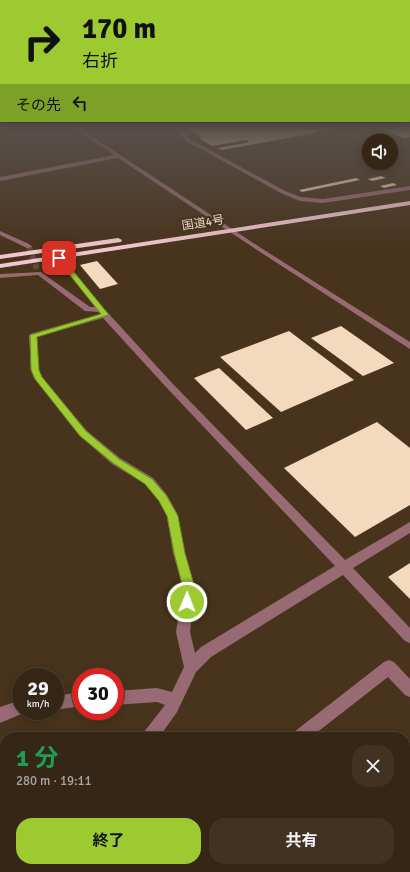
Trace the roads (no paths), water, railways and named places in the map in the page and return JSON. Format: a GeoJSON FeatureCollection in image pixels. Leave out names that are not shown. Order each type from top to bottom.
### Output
{"type":"FeatureCollection","features":[{"type":"Feature","properties":{"kind":"highway","name":"国道4号"},"geometry":{"type":"LineString","coordinates":[[0,257],[410,196]]}},
{"type":"Feature","properties":{"kind":"highway","name":"国道4号"},"geometry":{"type":"LineString","coordinates":[[0,266],[410,204]]}},
{"type":"Feature","properties":{"kind":"street"},"geometry":{"type":"LineString","coordinates":[[0,179],[58,168]]}},
{"type":"Feature","properties":{"kind":"street"},"geometry":{"type":"LineString","coordinates":[[136,168],[410,346]]}},
{"type":"Feature","properties":{"kind":"street"},"geometry":{"type":"LineString","coordinates":[[239,168],[283,192],[300,199],[322,201],[410,188]]}},
{"type":"Feature","properties":{"kind":"street"},"geometry":{"type":"LineString","coordinates":[[0,233],[29,247]]}},
{"type":"Feature","properties":{"kind":"street"},"geometry":{"type":"LineString","coordinates":[[59,258],[104,312],[169,385],[410,637]]}},
{"type":"Feature","properties":{"kind":"street"},"geometry":{"type":"LineString","coordinates":[[0,276],[38,271],[88,310],[104,312]]}},
{"type":"Feature","properties":{"kind":"street"},"geometry":{"type":"LineString","coordinates":[[104,312],[33,336],[35,370],[38,378],[83,434],[116,461],[149,481],[163,498],[173,516],[189,588],[184,632],[191,667]]}},
{"type":"Feature","properties":{"kind":"street"},"geometry":{"type":"LineString","coordinates":[[399,339],[410,335]]}},
{"type":"Feature","properties":{"kind":"street"},"geometry":{"type":"LineString","coordinates":[[154,732],[175,700],[191,667],[206,652],[410,527]]}},
{"type":"Feature","properties":{"kind":"street"},"geometry":{"type":"LineString","coordinates":[[305,732],[389,667],[410,690]]}},
{"type":"Feature","properties":{"kind":"street"},"geometry":{"type":"LineString","coordinates":[[124,697],[157,695],[175,700]]}},
{"type":"Feature","properties":{"kind":"street"},"geometry":{"type":"LineString","coordinates":[[0,715],[12,710]]}},
{"type":"Feature","properties":{"kind":"tunnel"},"geometry":{"type":"LineString","coordinates":[[29,247],[37,269]]}}]}
